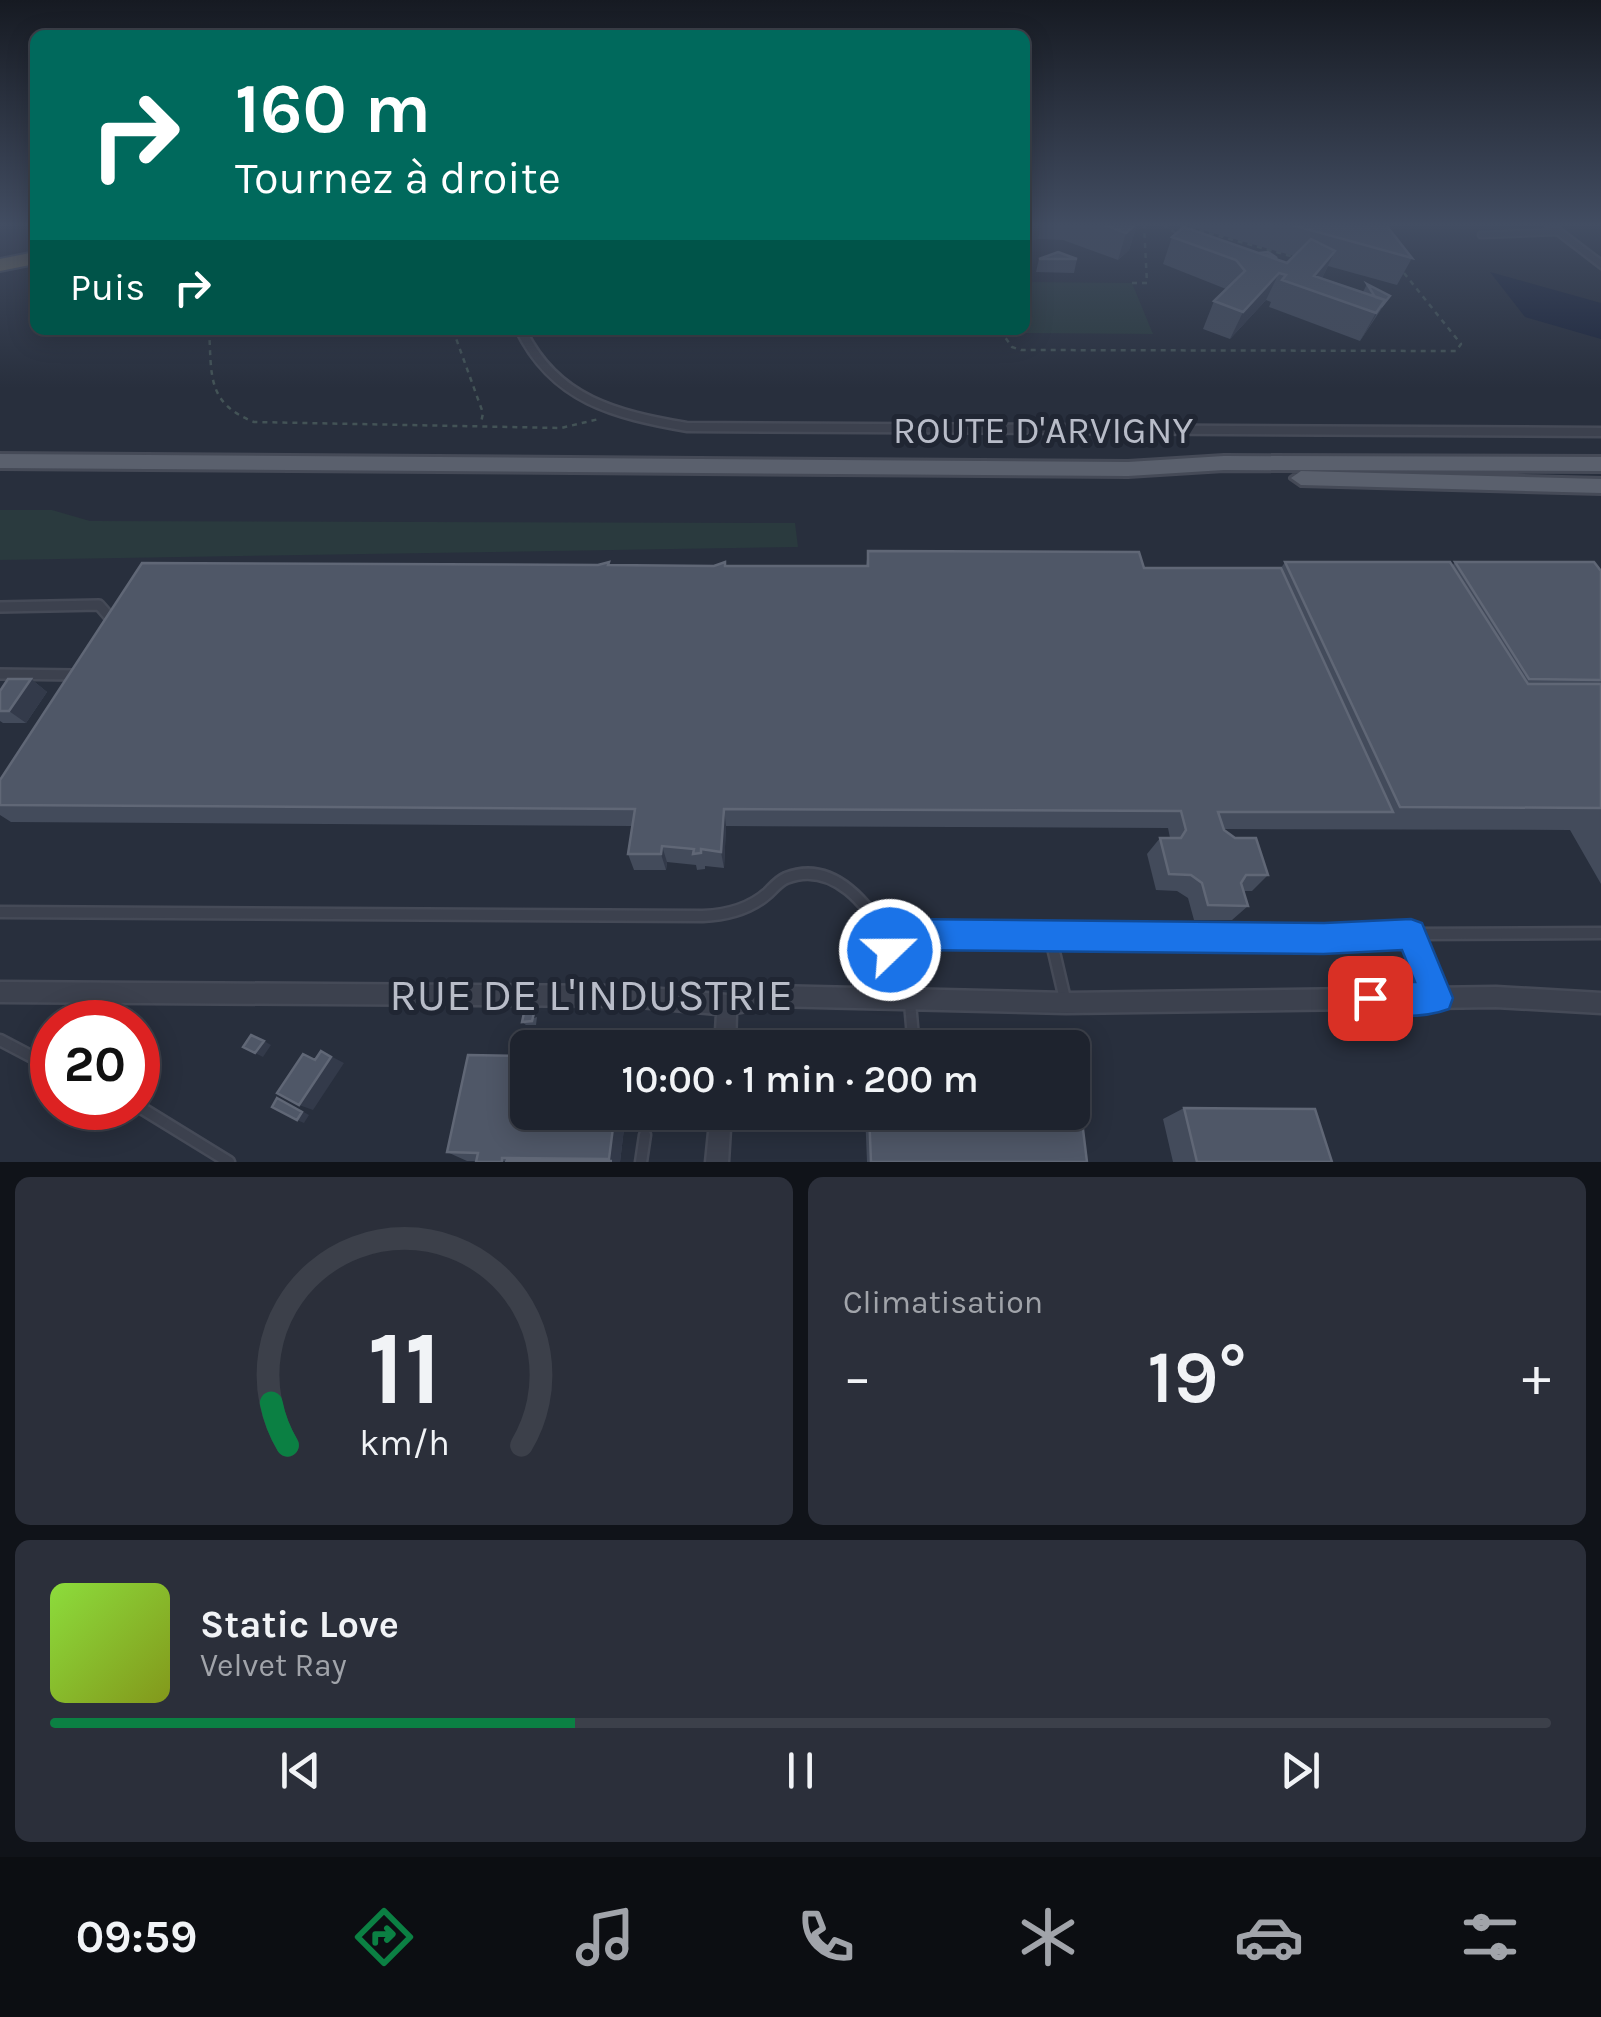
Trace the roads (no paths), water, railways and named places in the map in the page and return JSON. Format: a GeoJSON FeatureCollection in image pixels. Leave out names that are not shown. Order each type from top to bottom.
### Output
{"type":"FeatureCollection","features":[{"type":"Feature","properties":{"kind":"main road"},"geometry":{"type":"LineString","coordinates":[[0,461],[1128,469],[1461,485],[1601,486]]}},
{"type":"Feature","properties":{"kind":"main road"},"geometry":{"type":"LineString","coordinates":[[1128,469],[1224,464],[1601,464]]}},
{"type":"Feature","properties":{"kind":"street","name":"ROUTE D'ARVIGNY"},"geometry":{"type":"LineString","coordinates":[[523,335],[533,356],[552,376],[583,397],[619,412],[664,423],[713,428],[1601,432]]}},
{"type":"Feature","properties":{"kind":"street","name":"RUE DE L'INDUSTRIE"},"geometry":{"type":"LineString","coordinates":[[0,992],[629,996],[727,1005],[772,996],[1066,1003],[1438,998],[1601,1003]]}},
{"type":"Feature","properties":{"kind":"street"},"geometry":{"type":"LineString","coordinates":[[726,1030],[727,1005]]}},
{"type":"Feature","properties":{"kind":"street"},"geometry":{"type":"LineString","coordinates":[[717,1162],[719,1130]]}},
{"type":"Feature","properties":{"kind":"lane"},"geometry":{"type":"LineString","coordinates":[[0,607],[99,605],[118,626],[109,638]]}},
{"type":"Feature","properties":{"kind":"lane"},"geometry":{"type":"LineString","coordinates":[[0,674],[82,675],[72,689]]}},
{"type":"Feature","properties":{"kind":"lane"},"geometry":{"type":"LineString","coordinates":[[0,912],[716,916],[748,908],[786,878],[829,876],[850,888],[879,922],[890,942],[910,1030]]}},
{"type":"Feature","properties":{"kind":"lane"},"geometry":{"type":"LineString","coordinates":[[890,942],[905,934],[1324,939],[1411,934],[1601,933]]}},
{"type":"Feature","properties":{"kind":"lane"},"geometry":{"type":"LineString","coordinates":[[1411,934],[1438,998]]}},
{"type":"Feature","properties":{"kind":"lane"},"geometry":{"type":"LineString","coordinates":[[1050,935],[1066,1003]]}},
{"type":"Feature","properties":{"kind":"lane"},"geometry":{"type":"LineString","coordinates":[[91,1000],[96,992]]}},
{"type":"Feature","properties":{"kind":"lane"},"geometry":{"type":"LineString","coordinates":[[0,1040],[30,1056]]}},
{"type":"Feature","properties":{"kind":"lane"},"geometry":{"type":"LineString","coordinates":[[160,1120],[229,1162]]}},
{"type":"Feature","properties":{"kind":"lane"},"geometry":{"type":"LineString","coordinates":[[641,1162],[645,1135]]}},
{"type":"Feature","properties":{"kind":"water"},"geometry":{"type":"Polygon","coordinates":[[[1496,279],[1516,279],[1601,303],[1601,339],[1525,317],[1496,279]]]}}]}
